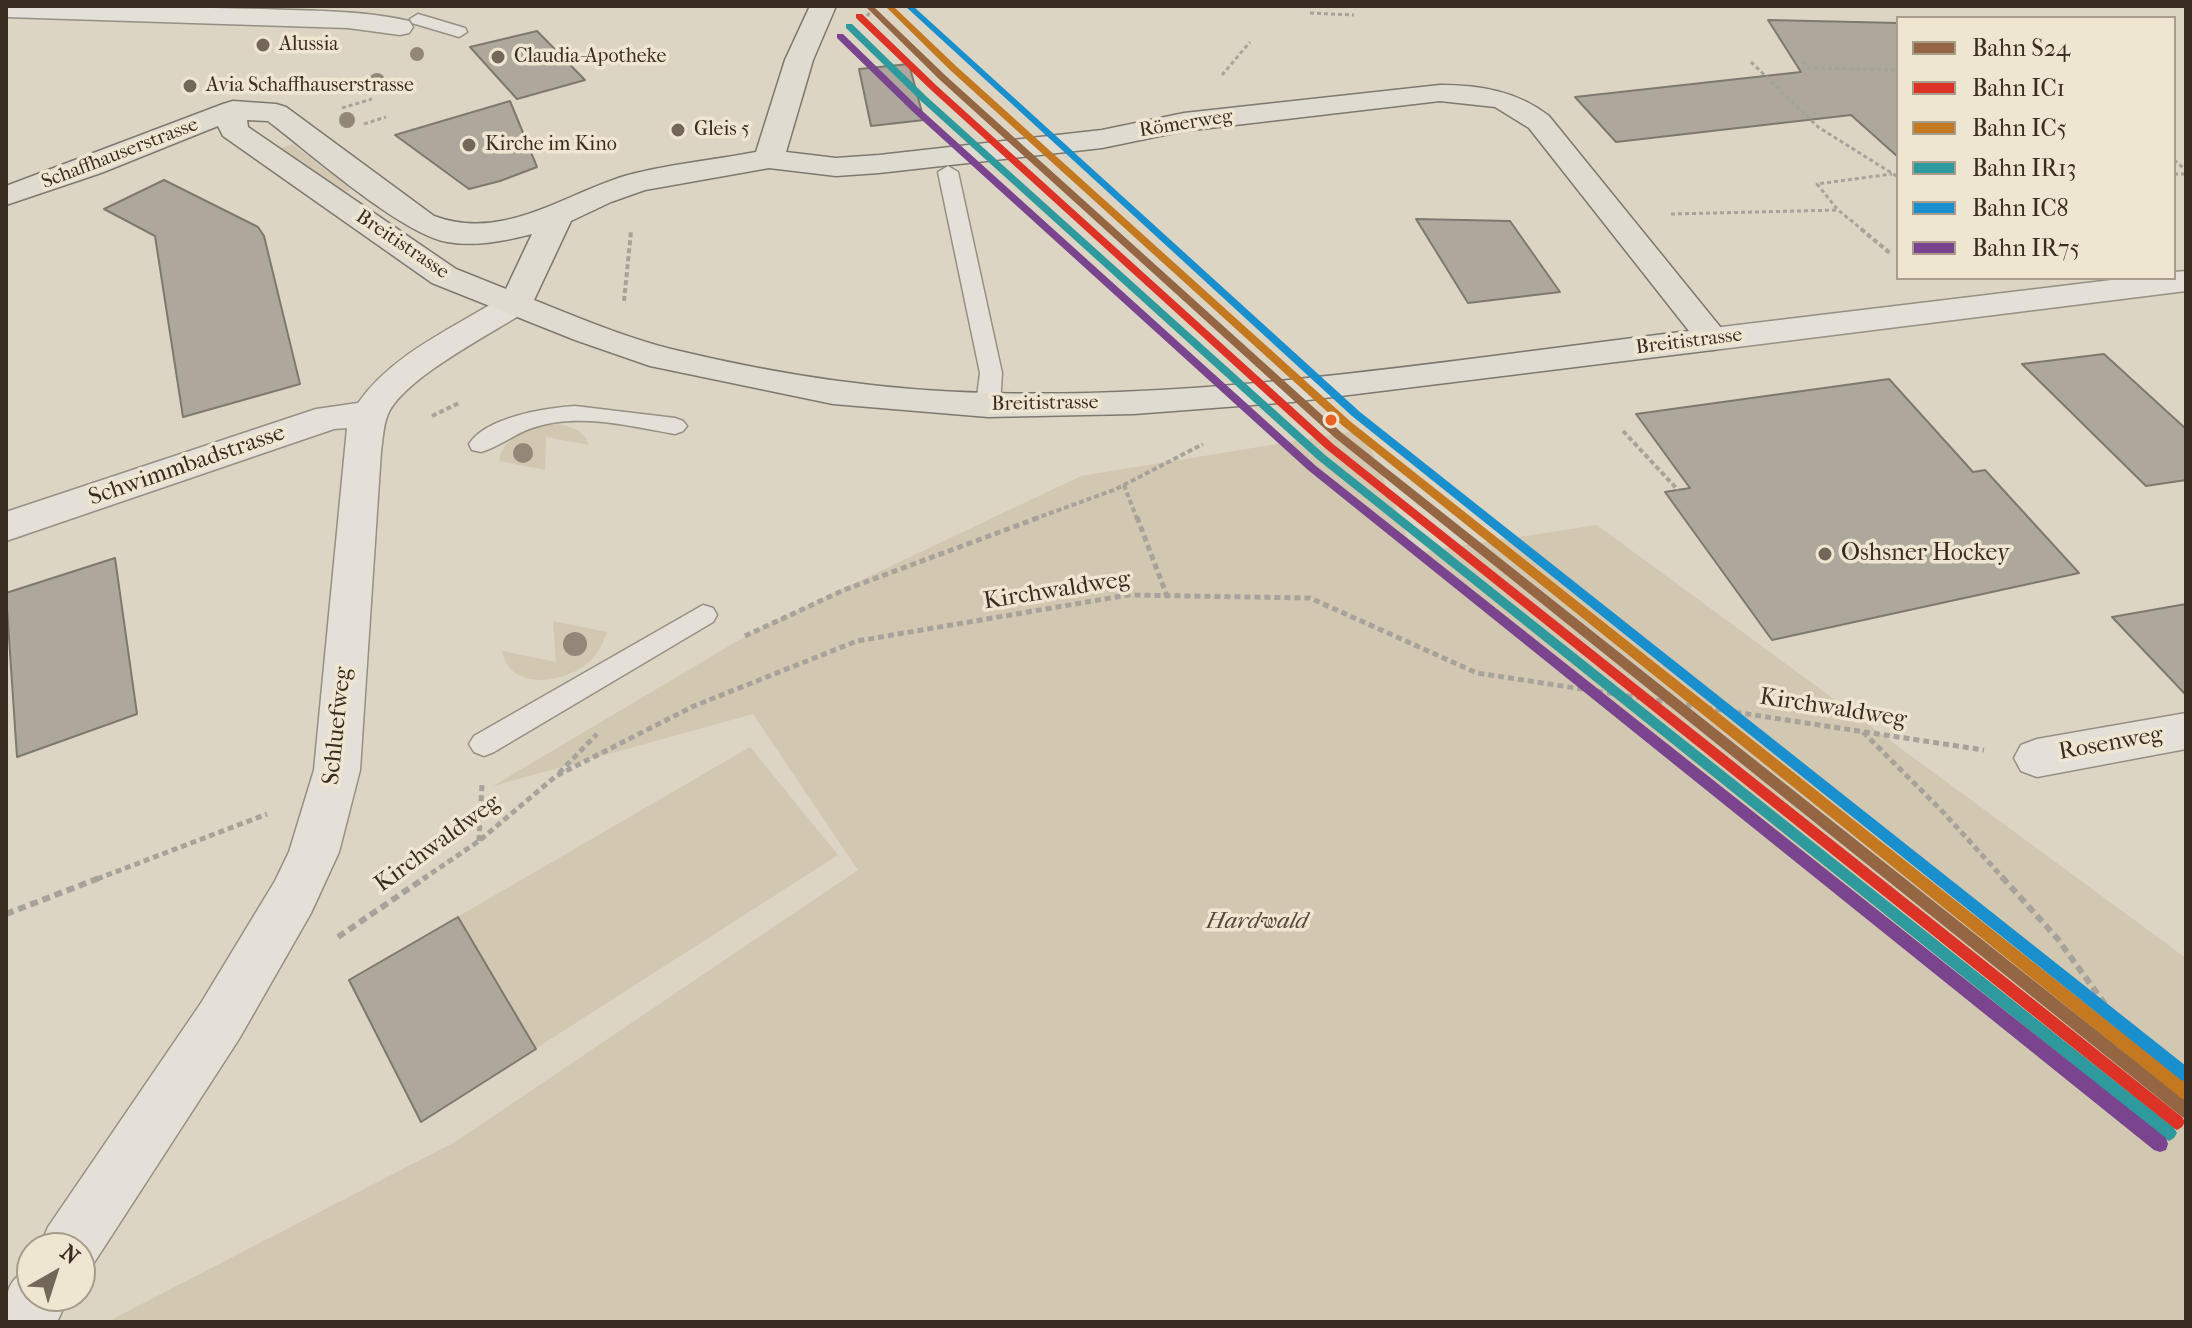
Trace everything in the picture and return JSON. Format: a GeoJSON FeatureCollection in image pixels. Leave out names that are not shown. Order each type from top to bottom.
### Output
{"type":"FeatureCollection","features":[{"type":"Feature","properties":{"kind":"main road"},"geometry":{"type":"LineString","coordinates":[[769,159],[799,60],[823,6]]}},
{"type":"Feature","properties":{"kind":"main road","name":"Römerweg"},"geometry":{"type":"LineString","coordinates":[[447,232],[477,235],[505,231],[557,216],[587,200],[639,182],[769,159],[836,167],[879,164],[1102,139],[1161,125],[1211,119],[1440,93],[1481,94],[1517,105],[1539,122],[1713,339]]}},
{"type":"Feature","properties":{"kind":"main road","name":"Schaffhauserstrasse"},"geometry":{"type":"LineString","coordinates":[[6,196],[90,167],[233,110]]}},
{"type":"Feature","properties":{"kind":"main road","name":"Breitistrasse"},"geometry":{"type":"LineString","coordinates":[[447,232],[423,223],[276,113],[233,110],[233,130],[444,276],[587,333],[663,358],[833,392],[988,405],[1134,402],[1292,390],[1713,339]]}},
{"type":"Feature","properties":{"kind":"main road"},"geometry":{"type":"LineString","coordinates":[[516,303],[557,216]]}},
{"type":"Feature","properties":{"kind":"street"},"geometry":{"type":"LineString","coordinates":[[6,9],[409,23]]}},
{"type":"Feature","properties":{"kind":"street","name":"Breitistrasse"},"geometry":{"type":"LineString","coordinates":[[1713,339],[2186,281]]}},
{"type":"Feature","properties":{"kind":"street","name":"Schluefweg"},"geometry":{"type":"LineString","coordinates":[[80,1232],[220,1021],[293,897],[314,852],[337,770],[362,451],[370,413],[382,395],[401,379],[516,303]]}},
{"type":"Feature","properties":{"kind":"street","name":"Schwimmbadstrasse"},"geometry":{"type":"LineString","coordinates":[[6,527],[329,418],[370,413]]}},
{"type":"Feature","properties":{"kind":"street","name":"Rosenweg"},"geometry":{"type":"LineString","coordinates":[[2037,758],[2186,731]]}},
{"type":"Feature","properties":{"kind":"lane"},"geometry":{"type":"LineString","coordinates":[[409,23],[459,32]]}},
{"type":"Feature","properties":{"kind":"lane"},"geometry":{"type":"LineString","coordinates":[[948,172],[991,373],[988,405]]}},
{"type":"Feature","properties":{"kind":"lane"},"geometry":{"type":"LineString","coordinates":[[481,444],[502,429],[535,416],[566,413],[675,426]]}},
{"type":"Feature","properties":{"kind":"lane"},"geometry":{"type":"LineString","coordinates":[[484,744],[703,615]]}},
{"type":"Feature","properties":{"kind":"path"},"geometry":{"type":"LineString","coordinates":[[1310,13],[1354,15]]}},
{"type":"Feature","properties":{"kind":"path"},"geometry":{"type":"LineString","coordinates":[[1227,69],[1250,42]]}},
{"type":"Feature","properties":{"kind":"path"},"geometry":{"type":"LineString","coordinates":[[1751,62],[1818,127],[1896,176]]}},
{"type":"Feature","properties":{"kind":"path"},"geometry":{"type":"LineString","coordinates":[[1803,62],[1808,68],[1896,70]]}},
{"type":"Feature","properties":{"kind":"path"},"geometry":{"type":"LineString","coordinates":[[345,91],[367,93]]}},
{"type":"Feature","properties":{"kind":"path"},"geometry":{"type":"LineString","coordinates":[[330,112],[372,99]]}},
{"type":"Feature","properties":{"kind":"path"},"geometry":{"type":"LineString","coordinates":[[1890,253],[1838,210],[1817,184],[1896,176]]}},
{"type":"Feature","properties":{"kind":"path"},"geometry":{"type":"LineString","coordinates":[[1671,214],[1838,210]]}},
{"type":"Feature","properties":{"kind":"path"},"geometry":{"type":"LineString","coordinates":[[619,308],[627,296],[631,226]]}},
{"type":"Feature","properties":{"kind":"path"},"geometry":{"type":"LineString","coordinates":[[1623,431],[1678,490]]}},
{"type":"Feature","properties":{"kind":"path"},"geometry":{"type":"LineString","coordinates":[[732,644],[844,590],[1124,485],[1208,442]]}},
{"type":"Feature","properties":{"kind":"path"},"geometry":{"type":"LineString","coordinates":[[1124,485],[1167,596]]}},
{"type":"Feature","properties":{"kind":"path","name":"Kirchwaldweg"},"geometry":{"type":"LineString","coordinates":[[334,940],[479,841],[556,776],[694,706],[857,641],[1128,595],[1310,598],[1477,673],[2037,758]]}},
{"type":"Feature","properties":{"kind":"path"},"geometry":{"type":"LineString","coordinates":[[556,776],[599,731]]}},
{"type":"Feature","properties":{"kind":"path"},"geometry":{"type":"LineString","coordinates":[[1862,731],[1942,811],[2057,938],[2186,1116]]}},
{"type":"Feature","properties":{"kind":"path"},"geometry":{"type":"LineString","coordinates":[[479,841],[484,744]]}},
{"type":"Feature","properties":{"kind":"path"},"geometry":{"type":"LineString","coordinates":[[6,914],[281,808]]}},
{"type":"Feature","properties":{"kind":"path"},"geometry":{"type":"LineString","coordinates":[[2177,1103],[2186,1101]]}},
{"type":"Feature","properties":{"kind":"green space"},"geometry":{"type":"Polygon","coordinates":[[[292,144],[352,189],[344,193],[281,148],[292,144]]]}},
{"type":"Feature","properties":{"kind":"green space"},"geometry":{"type":"Polygon","coordinates":[[[557,424],[577,430],[589,445],[546,437],[545,470],[499,461],[513,438],[530,429],[557,424]]]}},
{"type":"Feature","properties":{"kind":"green space","name":"Hardwald"},"geometry":{"type":"Polygon","coordinates":[[[1363,430],[1414,553],[1597,525],[2186,958],[2186,1322],[107,1322],[455,1142],[858,870],[753,714],[493,786],[756,630],[1081,476],[1363,430]]]}},
{"type":"Feature","properties":{"kind":"green space"},"geometry":{"type":"Polygon","coordinates":[[[553,621],[607,632],[594,657],[569,674],[541,680],[516,673],[507,664],[502,651],[556,662],[553,621]]]}},
{"type":"Feature","properties":{"kind":"green space"},"geometry":{"type":"Polygon","coordinates":[[[750,747],[838,855],[421,1122],[349,980],[750,747]]]}},
{"type":"Feature","properties":{"kind":"building"},"geometry":{"type":"Polygon","coordinates":[[[1768,20],[1896,23],[1896,155],[1851,115],[1616,142],[1575,97],[1801,72],[1768,20]]]}},
{"type":"Feature","properties":{"kind":"building"},"geometry":{"type":"Polygon","coordinates":[[[537,31],[585,80],[517,99],[470,47],[537,31]]]}},
{"type":"Feature","properties":{"kind":"building"},"geometry":{"type":"Polygon","coordinates":[[[909,64],[924,120],[871,126],[859,69],[909,64]]]}},
{"type":"Feature","properties":{"kind":"building","name":"Kirche im Kino"},"geometry":{"type":"Polygon","coordinates":[[[510,101],[537,167],[500,181],[469,189],[395,135],[510,101]]]}},
{"type":"Feature","properties":{"kind":"building"},"geometry":{"type":"Polygon","coordinates":[[[164,180],[258,227],[264,236],[300,384],[183,417],[155,236],[104,209],[164,180]]]}},
{"type":"Feature","properties":{"kind":"building"},"geometry":{"type":"Polygon","coordinates":[[[1416,219],[1510,221],[1560,292],[1468,303],[1416,219]]]}},
{"type":"Feature","properties":{"kind":"building"},"geometry":{"type":"Polygon","coordinates":[[[2104,354],[2186,429],[2186,480],[2146,486],[2022,364],[2104,354]]]}},
{"type":"Feature","properties":{"kind":"building","name":"Oshsner Hockey"},"geometry":{"type":"Polygon","coordinates":[[[1889,379],[1973,472],[1985,470],[2079,573],[1772,640],[1665,492],[1690,488],[1636,414],[1889,379]]]}},
{"type":"Feature","properties":{"kind":"building"},"geometry":{"type":"Polygon","coordinates":[[[115,558],[137,714],[17,757],[6,593],[115,558]]]}},
{"type":"Feature","properties":{"kind":"building"},"geometry":{"type":"Polygon","coordinates":[[[2186,604],[2186,695],[2112,617],[2186,604]]]}},
{"type":"Feature","properties":{"kind":"building"},"geometry":{"type":"Polygon","coordinates":[[[458,917],[536,1049],[421,1122],[349,980],[458,917]]]}},
{"type":"Feature","properties":{"kind":"rail line","name":"S24"},"geometry":{"type":"LineString","coordinates":[[869,6],[943,78],[1338,435],[2186,1111]]}},
{"type":"Feature","properties":{"kind":"rail line","name":"IC5"},"geometry":{"type":"LineString","coordinates":[[889,6],[953,68],[1347,424],[2186,1093]]}},
{"type":"Feature","properties":{"kind":"rail line","name":"IC8"},"geometry":{"type":"LineString","coordinates":[[909,6],[1356,414],[2186,1075]]}},
{"type":"Feature","properties":{"kind":"rail line","name":"IC1"},"geometry":{"type":"LineString","coordinates":[[859,16],[934,88],[1329,446],[2177,1122]]}},
{"type":"Feature","properties":{"kind":"rail line","name":"IR13"},"geometry":{"type":"LineString","coordinates":[[849,26],[924,99],[1321,457],[2169,1133]]}},
{"type":"Feature","properties":{"kind":"rail line","name":"IR75"},"geometry":{"type":"LineString","coordinates":[[840,36],[915,109],[1312,468],[2160,1144]]}},
{"type":"Feature","properties":{"kind":"place","name":"Alussia"},"geometry":{"type":"Point","coordinates":[263,45]}},
{"type":"Feature","properties":{"kind":"place","name":"Claudia-Apotheke"},"geometry":{"type":"Point","coordinates":[498,57]}},
{"type":"Feature","properties":{"kind":"place","name":"Avia Schaffhauserstrasse"},"geometry":{"type":"Point","coordinates":[190,86]}},
{"type":"Feature","properties":{"kind":"place","name":"Gleis 5"},"geometry":{"type":"Point","coordinates":[678,130]}},
{"type":"Feature","properties":{"kind":"place","name":"Kirche im Kino"},"geometry":{"type":"Point","coordinates":[469,145]}},
{"type":"Feature","properties":{"kind":"place","name":"Oshsner Hockey"},"geometry":{"type":"Point","coordinates":[1825,554]}}]}
